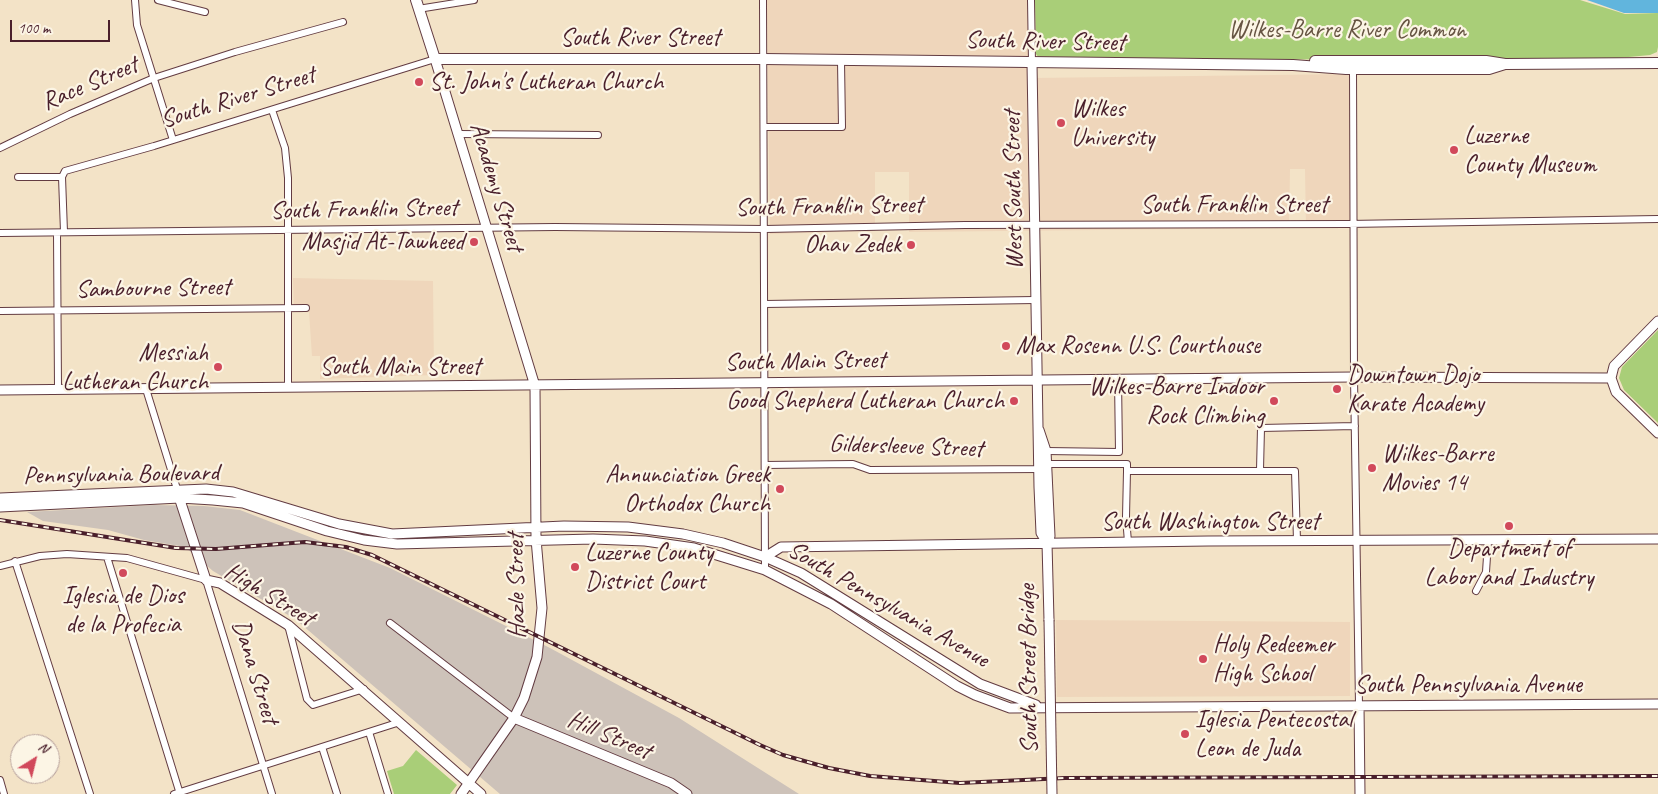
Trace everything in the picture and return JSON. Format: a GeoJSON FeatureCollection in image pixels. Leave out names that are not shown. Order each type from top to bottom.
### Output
{"type":"FeatureCollection","features":[{"type":"Feature","properties":{"kind":"main road","name":"Academy Street"},"geometry":{"type":"LineString","coordinates":[[417,4],[536,386]]}},
{"type":"Feature","properties":{"kind":"main road","name":"South River Street"},"geometry":{"type":"LineString","coordinates":[[434,58],[764,59],[1353,65],[1489,69],[1505,64],[1658,63]]}},
{"type":"Feature","properties":{"kind":"main road","name":"West South Street"},"geometry":{"type":"LineString","coordinates":[[1032,63],[1035,300],[1039,430]]}},
{"type":"Feature","properties":{"kind":"main road"},"geometry":{"type":"LineString","coordinates":[[1658,320],[1614,366],[1611,378],[1616,392],[1658,433]]}},
{"type":"Feature","properties":{"kind":"main road","name":"South Main Street"},"geometry":{"type":"LineString","coordinates":[[0,390],[536,386],[1354,376],[1611,378]]}},
{"type":"Feature","properties":{"kind":"main road","name":"Hazle Street"},"geometry":{"type":"LineString","coordinates":[[461,794],[514,718],[531,676],[540,637],[542,608],[536,539],[536,386]]}},
{"type":"Feature","properties":{"kind":"main road"},"geometry":{"type":"LineString","coordinates":[[1039,430],[1046,451],[1043,467]]}},
{"type":"Feature","properties":{"kind":"main road"},"geometry":{"type":"LineString","coordinates":[[1039,430],[1043,467]]}},
{"type":"Feature","properties":{"kind":"main road","name":"South Street Bridge"},"geometry":{"type":"LineString","coordinates":[[1043,467],[1050,536],[1047,543],[1052,794]]}},
{"type":"Feature","properties":{"kind":"main road","name":"Pennsylvania Boulevard"},"geometry":{"type":"LineString","coordinates":[[0,498],[233,492],[339,524],[373,532],[412,534],[536,527]]}},
{"type":"Feature","properties":{"kind":"main road","name":"Pennsylvania Boulevard"},"geometry":{"type":"LineString","coordinates":[[0,507],[178,494],[243,504],[327,531],[364,540],[397,544],[442,544],[536,539]]}},
{"type":"Feature","properties":{"kind":"main road","name":"Dana Street"},"geometry":{"type":"LineString","coordinates":[[178,494],[206,580]]}},
{"type":"Feature","properties":{"kind":"main road","name":"South Pennsylvania Avenue"},"geometry":{"type":"LineString","coordinates":[[536,527],[628,527],[683,534],[723,543],[764,557],[826,587],[980,684],[1039,706]]}},
{"type":"Feature","properties":{"kind":"main road","name":"South Pennsylvania Avenue"},"geometry":{"type":"LineString","coordinates":[[536,539],[646,541],[694,548],[765,570],[830,604],[957,686],[1010,708],[1039,706],[1658,704]]}},
{"type":"Feature","properties":{"kind":"main road","name":"South Washington Street"},"geometry":{"type":"LineString","coordinates":[[764,557],[781,547],[1128,542],[1658,539]]}},
{"type":"Feature","properties":{"kind":"main road","name":"High Street"},"geometry":{"type":"LineString","coordinates":[[206,580],[220,583],[288,625],[364,689],[481,794]]}},
{"type":"Feature","properties":{"kind":"main road"},"geometry":{"type":"LineString","coordinates":[[1359,705],[1360,794]]}},
{"type":"Feature","properties":{"kind":"main road","name":"Hill Street"},"geometry":{"type":"LineString","coordinates":[[514,718],[670,783],[687,794]]}},
{"type":"Feature","properties":{"kind":"street"},"geometry":{"type":"LineString","coordinates":[[135,0],[137,26],[173,140]]}},
{"type":"Feature","properties":{"kind":"street"},"geometry":{"type":"LineString","coordinates":[[158,0],[205,12]]}},
{"type":"Feature","properties":{"kind":"street"},"geometry":{"type":"LineString","coordinates":[[417,4],[474,0]]}},
{"type":"Feature","properties":{"kind":"street"},"geometry":{"type":"LineString","coordinates":[[763,0],[765,570]]}},
{"type":"Feature","properties":{"kind":"street","name":"West South Street"},"geometry":{"type":"LineString","coordinates":[[1031,0],[1032,63]]}},
{"type":"Feature","properties":{"kind":"street","name":"Race Street"},"geometry":{"type":"LineString","coordinates":[[0,148],[70,114],[154,78],[235,52],[343,22]]}},
{"type":"Feature","properties":{"kind":"street","name":"South River Street"},"geometry":{"type":"LineString","coordinates":[[62,177],[65,171],[272,110],[434,58]]}},
{"type":"Feature","properties":{"kind":"street"},"geometry":{"type":"LineString","coordinates":[[764,127],[842,127],[841,61]]}},
{"type":"Feature","properties":{"kind":"street"},"geometry":{"type":"LineString","coordinates":[[1353,65],[1354,376],[1359,705]]}},
{"type":"Feature","properties":{"kind":"street"},"geometry":{"type":"LineString","coordinates":[[272,110],[285,148],[288,231],[288,388]]}},
{"type":"Feature","properties":{"kind":"street"},"geometry":{"type":"LineString","coordinates":[[458,134],[598,135]]}},
{"type":"Feature","properties":{"kind":"street"},"geometry":{"type":"LineString","coordinates":[[18,177],[62,177],[57,310],[58,389]]}},
{"type":"Feature","properties":{"kind":"street","name":"South Franklin Street"},"geometry":{"type":"LineString","coordinates":[[0,233],[487,228],[765,229],[1658,219]]}},
{"type":"Feature","properties":{"kind":"street"},"geometry":{"type":"LineString","coordinates":[[765,304],[1035,300]]}},
{"type":"Feature","properties":{"kind":"street","name":"Sambourne Street"},"geometry":{"type":"LineString","coordinates":[[0,311],[306,308]]}},
{"type":"Feature","properties":{"kind":"street"},"geometry":{"type":"LineString","coordinates":[[1046,451],[1119,452],[1118,379]]}},
{"type":"Feature","properties":{"kind":"street","name":"Dana Street"},"geometry":{"type":"LineString","coordinates":[[146,389],[178,494]]}},
{"type":"Feature","properties":{"kind":"street"},"geometry":{"type":"LineString","coordinates":[[1260,470],[1261,428],[1355,426]]}},
{"type":"Feature","properties":{"kind":"street","name":"Gildersleeve Street"},"geometry":{"type":"LineString","coordinates":[[764,465],[853,464],[870,470],[1127,464],[1127,471]]}},
{"type":"Feature","properties":{"kind":"street"},"geometry":{"type":"LineString","coordinates":[[1128,542],[1126,518],[1127,471],[1260,470],[1295,470],[1297,541]]}},
{"type":"Feature","properties":{"kind":"street"},"geometry":{"type":"LineString","coordinates":[[1476,591],[1486,572],[1488,541]]}},
{"type":"Feature","properties":{"kind":"street","name":"High Street"},"geometry":{"type":"LineString","coordinates":[[0,566],[15,561],[54,554],[107,557],[141,562],[206,580]]}},
{"type":"Feature","properties":{"kind":"street"},"geometry":{"type":"LineString","coordinates":[[107,557],[178,793],[400,722]]}},
{"type":"Feature","properties":{"kind":"street"},"geometry":{"type":"LineString","coordinates":[[15,561],[90,794]]}},
{"type":"Feature","properties":{"kind":"street","name":"Dana Street"},"geometry":{"type":"LineString","coordinates":[[206,580],[272,794]]}},
{"type":"Feature","properties":{"kind":"street"},"geometry":{"type":"LineString","coordinates":[[390,623],[514,718]]}},
{"type":"Feature","properties":{"kind":"street"},"geometry":{"type":"LineString","coordinates":[[288,625],[307,699],[313,705],[364,689]]}},
{"type":"Feature","properties":{"kind":"street"},"geometry":{"type":"LineString","coordinates":[[369,732],[388,794]]}},
{"type":"Feature","properties":{"kind":"street"},"geometry":{"type":"LineString","coordinates":[[322,747],[337,794]]}},
{"type":"Feature","properties":{"kind":"street"},"geometry":{"type":"LineString","coordinates":[[0,780],[4,794]]}},
{"type":"Feature","properties":{"kind":"shaded area","name":"Wilkes University"},"geometry":{"type":"Polygon","coordinates":[[[767,0],[1034,0],[1033,78],[1354,74],[1353,227],[1306,228],[1305,169],[1290,169],[1289,228],[909,232],[909,172],[875,172],[875,231],[770,234],[767,0]]]}},
{"type":"Feature","properties":{"kind":"shaded area"},"geometry":{"type":"Polygon","coordinates":[[[293,278],[433,281],[434,375],[320,379],[320,356],[312,356],[309,312],[294,312],[293,278]]]}},
{"type":"Feature","properties":{"kind":"shaded area"},"geometry":{"type":"Polygon","coordinates":[[[154,505],[204,506],[240,510],[390,568],[550,648],[679,718],[799,794],[500,794],[295,619],[213,571],[185,547],[144,540],[108,530],[43,521],[27,512],[154,505]]]}},
{"type":"Feature","properties":{"kind":"shaded area","name":"Holy Redeemer High School"},"geometry":{"type":"Polygon","coordinates":[[[1056,620],[1350,622],[1350,696],[1057,697],[1056,620]]]}},
{"type":"Feature","properties":{"kind":"green space","name":"Wilkes-Barre River Common"},"geometry":{"type":"Polygon","coordinates":[[[1035,0],[1580,0],[1625,14],[1658,13],[1658,47],[1657,52],[1650,55],[1618,58],[1156,60],[1039,58],[1036,54],[1035,0]]]}},
{"type":"Feature","properties":{"kind":"green space"},"geometry":{"type":"Polygon","coordinates":[[[1658,330],[1658,423],[1624,390],[1619,378],[1622,367],[1658,330]]]}},
{"type":"Feature","properties":{"kind":"green space"},"geometry":{"type":"Polygon","coordinates":[[[416,750],[457,785],[450,794],[394,794],[387,771],[403,766],[416,750]]]}},
{"type":"Feature","properties":{"kind":"water"},"geometry":{"type":"Polygon","coordinates":[[[1587,0],[1658,0],[1658,13],[1624,13],[1587,0]]]}},
{"type":"Feature","properties":{"kind":"railway"},"geometry":{"type":"LineString","coordinates":[[0,520],[176,548],[216,549],[305,542],[346,547],[372,555],[760,745],[783,755],[829,768],[870,776],[960,783],[1065,778],[1658,776]]}},
{"type":"Feature","properties":{"kind":"place","name":"St. John's Lutheran Church"},"geometry":{"type":"Point","coordinates":[419,82]}},
{"type":"Feature","properties":{"kind":"place","name":"Wilkes University"},"geometry":{"type":"Point","coordinates":[1061,123]}},
{"type":"Feature","properties":{"kind":"place","name":"Luzerne County Museum"},"geometry":{"type":"Point","coordinates":[1454,150]}},
{"type":"Feature","properties":{"kind":"place","name":"Masjid At-Tawheed"},"geometry":{"type":"Point","coordinates":[474,242]}},
{"type":"Feature","properties":{"kind":"place","name":"Ohav Zedek"},"geometry":{"type":"Point","coordinates":[911,245]}},
{"type":"Feature","properties":{"kind":"place","name":"Max Rosenn U.S. Courthouse"},"geometry":{"type":"Point","coordinates":[1006,346]}},
{"type":"Feature","properties":{"kind":"place","name":"Messiah Lutheran Church"},"geometry":{"type":"Point","coordinates":[218,367]}},
{"type":"Feature","properties":{"kind":"place","name":"Downtown Dojo Karate Academy"},"geometry":{"type":"Point","coordinates":[1337,389]}},
{"type":"Feature","properties":{"kind":"place","name":"Good Shepherd Lutheran Church"},"geometry":{"type":"Point","coordinates":[1014,401]}},
{"type":"Feature","properties":{"kind":"place","name":"Wilkes-Barre Indoor Rock Climbing"},"geometry":{"type":"Point","coordinates":[1274,401]}},
{"type":"Feature","properties":{"kind":"place","name":"Wilkes-Barre Movies 14"},"geometry":{"type":"Point","coordinates":[1372,468]}},
{"type":"Feature","properties":{"kind":"place","name":"Annunciation Greek Orthodox Church"},"geometry":{"type":"Point","coordinates":[780,489]}},
{"type":"Feature","properties":{"kind":"place","name":"Department of Labor and Industry"},"geometry":{"type":"Point","coordinates":[1509,526]}},
{"type":"Feature","properties":{"kind":"place","name":"Luzerne County District Court"},"geometry":{"type":"Point","coordinates":[575,567]}},
{"type":"Feature","properties":{"kind":"place","name":"Iglesia de Dios de la Profecia"},"geometry":{"type":"Point","coordinates":[123,573]}},
{"type":"Feature","properties":{"kind":"place","name":"Holy Redeemer High School"},"geometry":{"type":"Point","coordinates":[1203,659]}},
{"type":"Feature","properties":{"kind":"place","name":"Iglesia Pentecostal Leon de Juda"},"geometry":{"type":"Point","coordinates":[1185,734]}}]}
